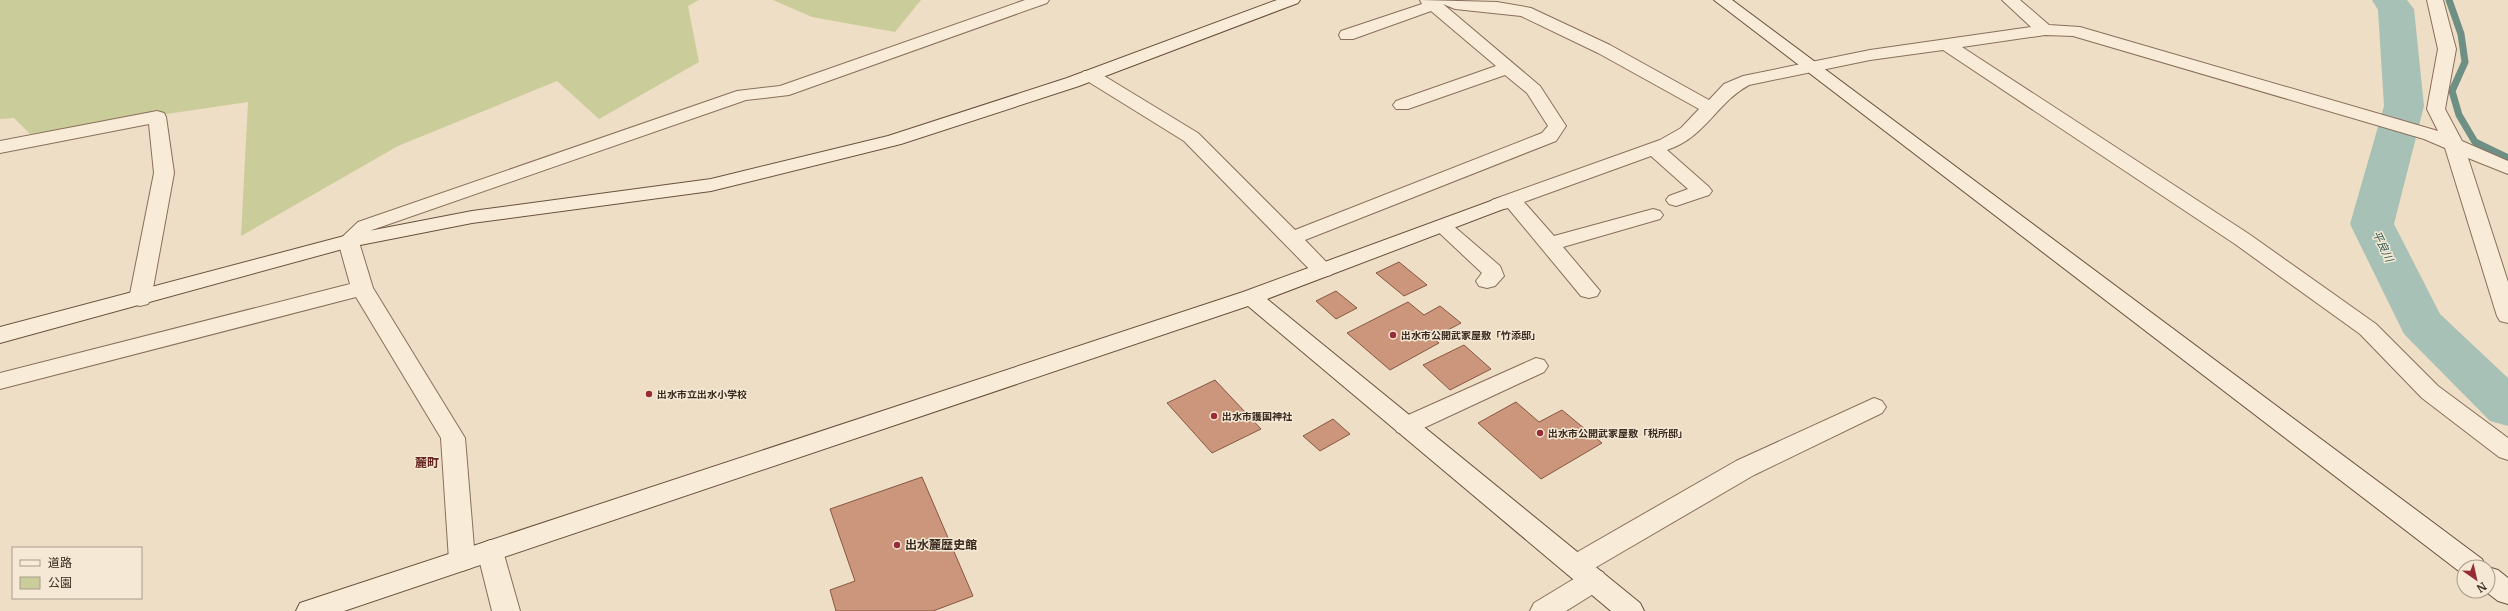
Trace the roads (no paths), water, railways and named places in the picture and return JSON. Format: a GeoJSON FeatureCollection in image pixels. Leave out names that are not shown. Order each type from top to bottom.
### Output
{"type":"FeatureCollection","features":[{"type":"Feature","properties":{"kind":"street"},"geometry":{"type":"LineString","coordinates":[[348,241],[365,226],[743,96],[783,91],[1041,0]]}},
{"type":"Feature","properties":{"kind":"street"},"geometry":{"type":"LineString","coordinates":[[0,335],[140,299],[348,241],[472,217],[711,185],[894,140],[1090,75],[1292,0]]}},
{"type":"Feature","properties":{"kind":"street"},"geometry":{"type":"LineString","coordinates":[[1722,0],[2462,559]]}},
{"type":"Feature","properties":{"kind":"street"},"geometry":{"type":"LineString","coordinates":[[2010,0],[2045,30]]}},
{"type":"Feature","properties":{"kind":"street"},"geometry":{"type":"LineString","coordinates":[[2435,0],[2447,49],[2436,109],[2454,145],[2508,316]]}},
{"type":"Feature","properties":{"kind":"street"},"geometry":{"type":"LineString","coordinates":[[1292,238],[1549,137],[1557,126],[1534,90],[1436,2]]}},
{"type":"Feature","properties":{"kind":"street"},"geometry":{"type":"LineString","coordinates":[[1347,35],[1436,2],[1497,7],[1525,12],[1604,49],[1712,109]]}},
{"type":"Feature","properties":{"kind":"street"},"geometry":{"type":"LineString","coordinates":[[310,611],[1251,297],[1505,202],[1654,149],[1688,132],[1712,109],[1730,88],[1742,81],[1810,66],[2045,30],[2074,32],[2312,100],[2431,136],[2508,168]]}},
{"type":"Feature","properties":{"kind":"street"},"geometry":{"type":"LineString","coordinates":[[1946,44],[2242,239],[2368,329],[2430,392],[2508,452]]}},
{"type":"Feature","properties":{"kind":"street"},"geometry":{"type":"LineString","coordinates":[[1402,105],[1508,68]]}},
{"type":"Feature","properties":{"kind":"street"},"geometry":{"type":"LineString","coordinates":[[1090,75],[1191,137],[1323,270]]}},
{"type":"Feature","properties":{"kind":"street"},"geometry":{"type":"LineString","coordinates":[[0,147],[157,117],[164,173],[140,299]]}},
{"type":"Feature","properties":{"kind":"street"},"geometry":{"type":"LineString","coordinates":[[1654,149],[1702,191],[1676,200]]}},
{"type":"Feature","properties":{"kind":"street"},"geometry":{"type":"LineString","coordinates":[[1505,202],[1549,244],[1589,291]]}},
{"type":"Feature","properties":{"kind":"street"},"geometry":{"type":"LineString","coordinates":[[1549,244],[1653,215]]}},
{"type":"Feature","properties":{"kind":"street"},"geometry":{"type":"LineString","coordinates":[[1442,226],[1492,272],[1493,276],[1486,281]]}},
{"type":"Feature","properties":{"kind":"street"},"geometry":{"type":"LineString","coordinates":[[348,241],[362,288],[453,438],[462,560]]}},
{"type":"Feature","properties":{"kind":"street"},"geometry":{"type":"LineString","coordinates":[[0,381],[362,288]]}},
{"type":"Feature","properties":{"kind":"street"},"geometry":{"type":"LineString","coordinates":[[1251,297],[1630,611]]}},
{"type":"Feature","properties":{"kind":"street"},"geometry":{"type":"LineString","coordinates":[[1406,426],[1536,366]]}},
{"type":"Feature","properties":{"kind":"street"},"geometry":{"type":"LineString","coordinates":[[1544,611],[1584,573],[1745,468],[1874,407]]}},
{"type":"Feature","properties":{"kind":"street"},"geometry":{"type":"LineString","coordinates":[[490,551],[506,611]]}},
{"type":"Feature","properties":{"kind":"street"},"geometry":{"type":"LineString","coordinates":[[2496,584],[2508,593]]}},
{"type":"Feature","properties":{"kind":"waterway","name":"平良川"},"geometry":{"type":"LineString","coordinates":[[2389,0],[2396,9],[2404,106],[2372,224],[2421,323],[2508,408]]}},
{"type":"Feature","properties":{"kind":"waterway"},"geometry":{"type":"LineString","coordinates":[[2449,0],[2461,34],[2465,62],[2452,91],[2459,115],[2475,142],[2508,158]]}},
{"type":"Feature","properties":{"kind":"place","name":"出水市公開武家屋敷「竹添邸」"},"geometry":{"type":"Point","coordinates":[1393,335]}},
{"type":"Feature","properties":{"kind":"place","name":"出水市立出水小学校"},"geometry":{"type":"Point","coordinates":[649,394]}},
{"type":"Feature","properties":{"kind":"place","name":"出水市護国神社"},"geometry":{"type":"Point","coordinates":[1214,416]}},
{"type":"Feature","properties":{"kind":"place","name":"出水市公開武家屋敷「税所邸」"},"geometry":{"type":"Point","coordinates":[1540,433]}},
{"type":"Feature","properties":{"kind":"place","name":"出水麓歴史館"},"geometry":{"type":"Point","coordinates":[897,545]}},
{"type":"Feature","properties":{"kind":"district","name":"麓町"},"geometry":{"type":"Point","coordinates":[427,463]}}]}
